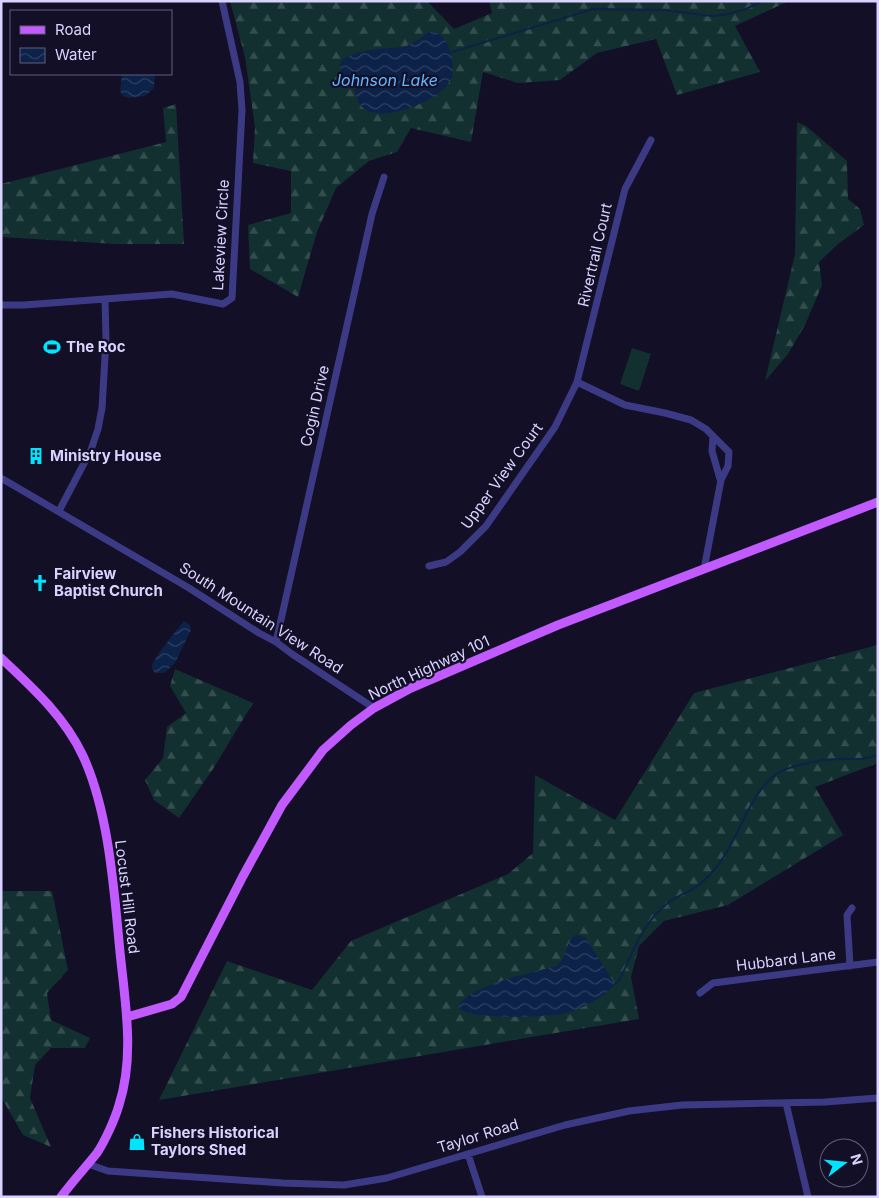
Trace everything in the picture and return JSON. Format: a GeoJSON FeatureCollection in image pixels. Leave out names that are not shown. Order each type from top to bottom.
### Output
{"type":"FeatureCollection","features":[{"type":"Feature","properties":{"kind":"main road","name":"North Highway 101"},"geometry":{"type":"LineString","coordinates":[[127,1017],[172,1004],[181,998],[242,876],[282,805],[323,750],[374,708],[411,688],[558,625],[878,502]]}},
{"type":"Feature","properties":{"kind":"main road","name":"Locust Hill Road"},"geometry":{"type":"LineString","coordinates":[[1,658],[54,711],[73,737],[91,773],[98,794],[108,848],[127,1017],[128,1067],[119,1105],[101,1145],[61,1197]]}},
{"type":"Feature","properties":{"kind":"street","name":"Lakeview Circle"},"geometry":{"type":"LineString","coordinates":[[1,305],[172,294],[223,304],[230,300],[233,295],[242,103],[240,82],[222,1]]}},
{"type":"Feature","properties":{"kind":"street","name":"Rivertrail Court"},"geometry":{"type":"LineString","coordinates":[[577,382],[625,189],[651,140]]}},
{"type":"Feature","properties":{"kind":"street","name":"Cogin Drive"},"geometry":{"type":"LineString","coordinates":[[276,642],[372,214],[384,177]]}},
{"type":"Feature","properties":{"kind":"street"},"geometry":{"type":"LineString","coordinates":[[59,511],[91,450],[98,429],[102,408],[105,299]]}},
{"type":"Feature","properties":{"kind":"street"},"geometry":{"type":"LineString","coordinates":[[577,382],[625,405],[691,420],[706,428],[729,452],[728,466],[720,480],[704,569]]}},
{"type":"Feature","properties":{"kind":"street","name":"Upper View Court"},"geometry":{"type":"LineString","coordinates":[[429,566],[446,562],[460,552],[486,526],[555,427],[577,382]]}},
{"type":"Feature","properties":{"kind":"street"},"geometry":{"type":"LineString","coordinates":[[713,436],[712,451],[720,480]]}},
{"type":"Feature","properties":{"kind":"street","name":"South Mountain View Road"},"geometry":{"type":"LineString","coordinates":[[1,478],[276,642],[374,708]]}},
{"type":"Feature","properties":{"kind":"street"},"geometry":{"type":"LineString","coordinates":[[850,966],[847,915],[852,908]]}},
{"type":"Feature","properties":{"kind":"street","name":"Hubbard Lane"},"geometry":{"type":"LineString","coordinates":[[700,993],[714,983],[878,962]]}},
{"type":"Feature","properties":{"kind":"street","name":"Taylor Road"},"geometry":{"type":"LineString","coordinates":[[88,1164],[108,1171],[330,1185],[374,1181],[564,1125],[629,1111],[682,1105],[786,1103],[878,1098]]}},
{"type":"Feature","properties":{"kind":"street"},"geometry":{"type":"LineString","coordinates":[[786,1103],[808,1197]]}},
{"type":"Feature","properties":{"kind":"street"},"geometry":{"type":"LineString","coordinates":[[468,1154],[482,1197]]}},
{"type":"Feature","properties":{"kind":"green space"},"geometry":{"type":"Polygon","coordinates":[[[230,1],[427,1],[454,29],[492,13],[489,1],[789,1],[735,26],[760,72],[677,95],[656,39],[597,53],[560,80],[518,83],[483,72],[471,142],[411,128],[397,152],[369,161],[336,188],[317,232],[298,297],[250,269],[248,225],[291,213],[291,171],[253,163],[255,127],[245,57],[230,1]]]}},
{"type":"Feature","properties":{"kind":"green space"},"geometry":{"type":"Polygon","coordinates":[[[176,104],[184,244],[115,244],[1,237],[1,184],[166,142],[163,108],[176,104]]]}},
{"type":"Feature","properties":{"kind":"green space"},"geometry":{"type":"Polygon","coordinates":[[[797,122],[806,126],[847,161],[848,199],[860,209],[864,225],[838,244],[819,262],[822,285],[805,325],[788,354],[765,381],[795,254],[797,122]]]}},
{"type":"Feature","properties":{"kind":"green space"},"geometry":{"type":"Polygon","coordinates":[[[632,348],[651,354],[639,391],[620,384],[632,348]]]}},
{"type":"Feature","properties":{"kind":"green space"},"geometry":{"type":"Polygon","coordinates":[[[878,645],[878,763],[815,787],[843,835],[728,905],[664,921],[639,946],[631,977],[639,1019],[159,1100],[227,961],[312,990],[351,941],[508,874],[533,853],[535,775],[615,820],[694,693],[878,645]]]}},
{"type":"Feature","properties":{"kind":"green space"},"geometry":{"type":"Polygon","coordinates":[[[175,669],[253,703],[213,769],[179,818],[154,800],[145,780],[163,758],[167,727],[186,713],[170,686],[175,669]]]}},
{"type":"Feature","properties":{"kind":"green space"},"geometry":{"type":"Polygon","coordinates":[[[2,891],[52,891],[68,970],[47,993],[51,1020],[90,1038],[85,1048],[51,1048],[35,1065],[30,1098],[51,1147],[23,1135],[1,1097],[2,891]]]}},
{"type":"Feature","properties":{"kind":"water","name":"Johnson Lake"},"geometry":{"type":"Polygon","coordinates":[[[434,31],[448,44],[452,57],[452,76],[444,89],[422,103],[395,112],[371,112],[362,107],[358,102],[352,83],[341,71],[341,61],[364,51],[406,46],[434,31]]]}},
{"type":"Feature","properties":{"kind":"water"},"geometry":{"type":"Polygon","coordinates":[[[122,75],[155,75],[154,88],[145,96],[129,98],[123,96],[120,91],[122,75]]]}},
{"type":"Feature","properties":{"kind":"water"},"geometry":{"type":"Polygon","coordinates":[[[184,621],[190,625],[191,630],[175,663],[164,673],[155,673],[152,667],[153,662],[184,621]]]}},
{"type":"Feature","properties":{"kind":"water"},"geometry":{"type":"Polygon","coordinates":[[[575,935],[585,937],[615,984],[594,1001],[570,1012],[549,1016],[472,1014],[458,1007],[465,998],[476,991],[503,980],[557,966],[563,958],[569,942],[575,935]]]}},
{"type":"Feature","properties":{"kind":"waterway"},"geometry":{"type":"LineString","coordinates":[[452,52],[593,9],[663,10],[712,16],[746,9],[762,1]]}},
{"type":"Feature","properties":{"kind":"waterway"},"geometry":{"type":"LineString","coordinates":[[615,984],[620,979],[648,924],[668,902],[691,890],[710,875],[725,855],[760,790],[775,775],[789,768],[816,761],[864,758],[878,755]]}},
{"type":"Feature","properties":{"kind":"place","name":"The Roc"},"geometry":{"type":"Point","coordinates":[52,347]}},
{"type":"Feature","properties":{"kind":"place","name":"Ministry House"},"geometry":{"type":"Point","coordinates":[36,456]}},
{"type":"Feature","properties":{"kind":"place","name":"Fairview Baptist Church"},"geometry":{"type":"Point","coordinates":[40,583]}},
{"type":"Feature","properties":{"kind":"place","name":"Fishers Historical Taylors Shed"},"geometry":{"type":"Point","coordinates":[137,1142]}}]}
